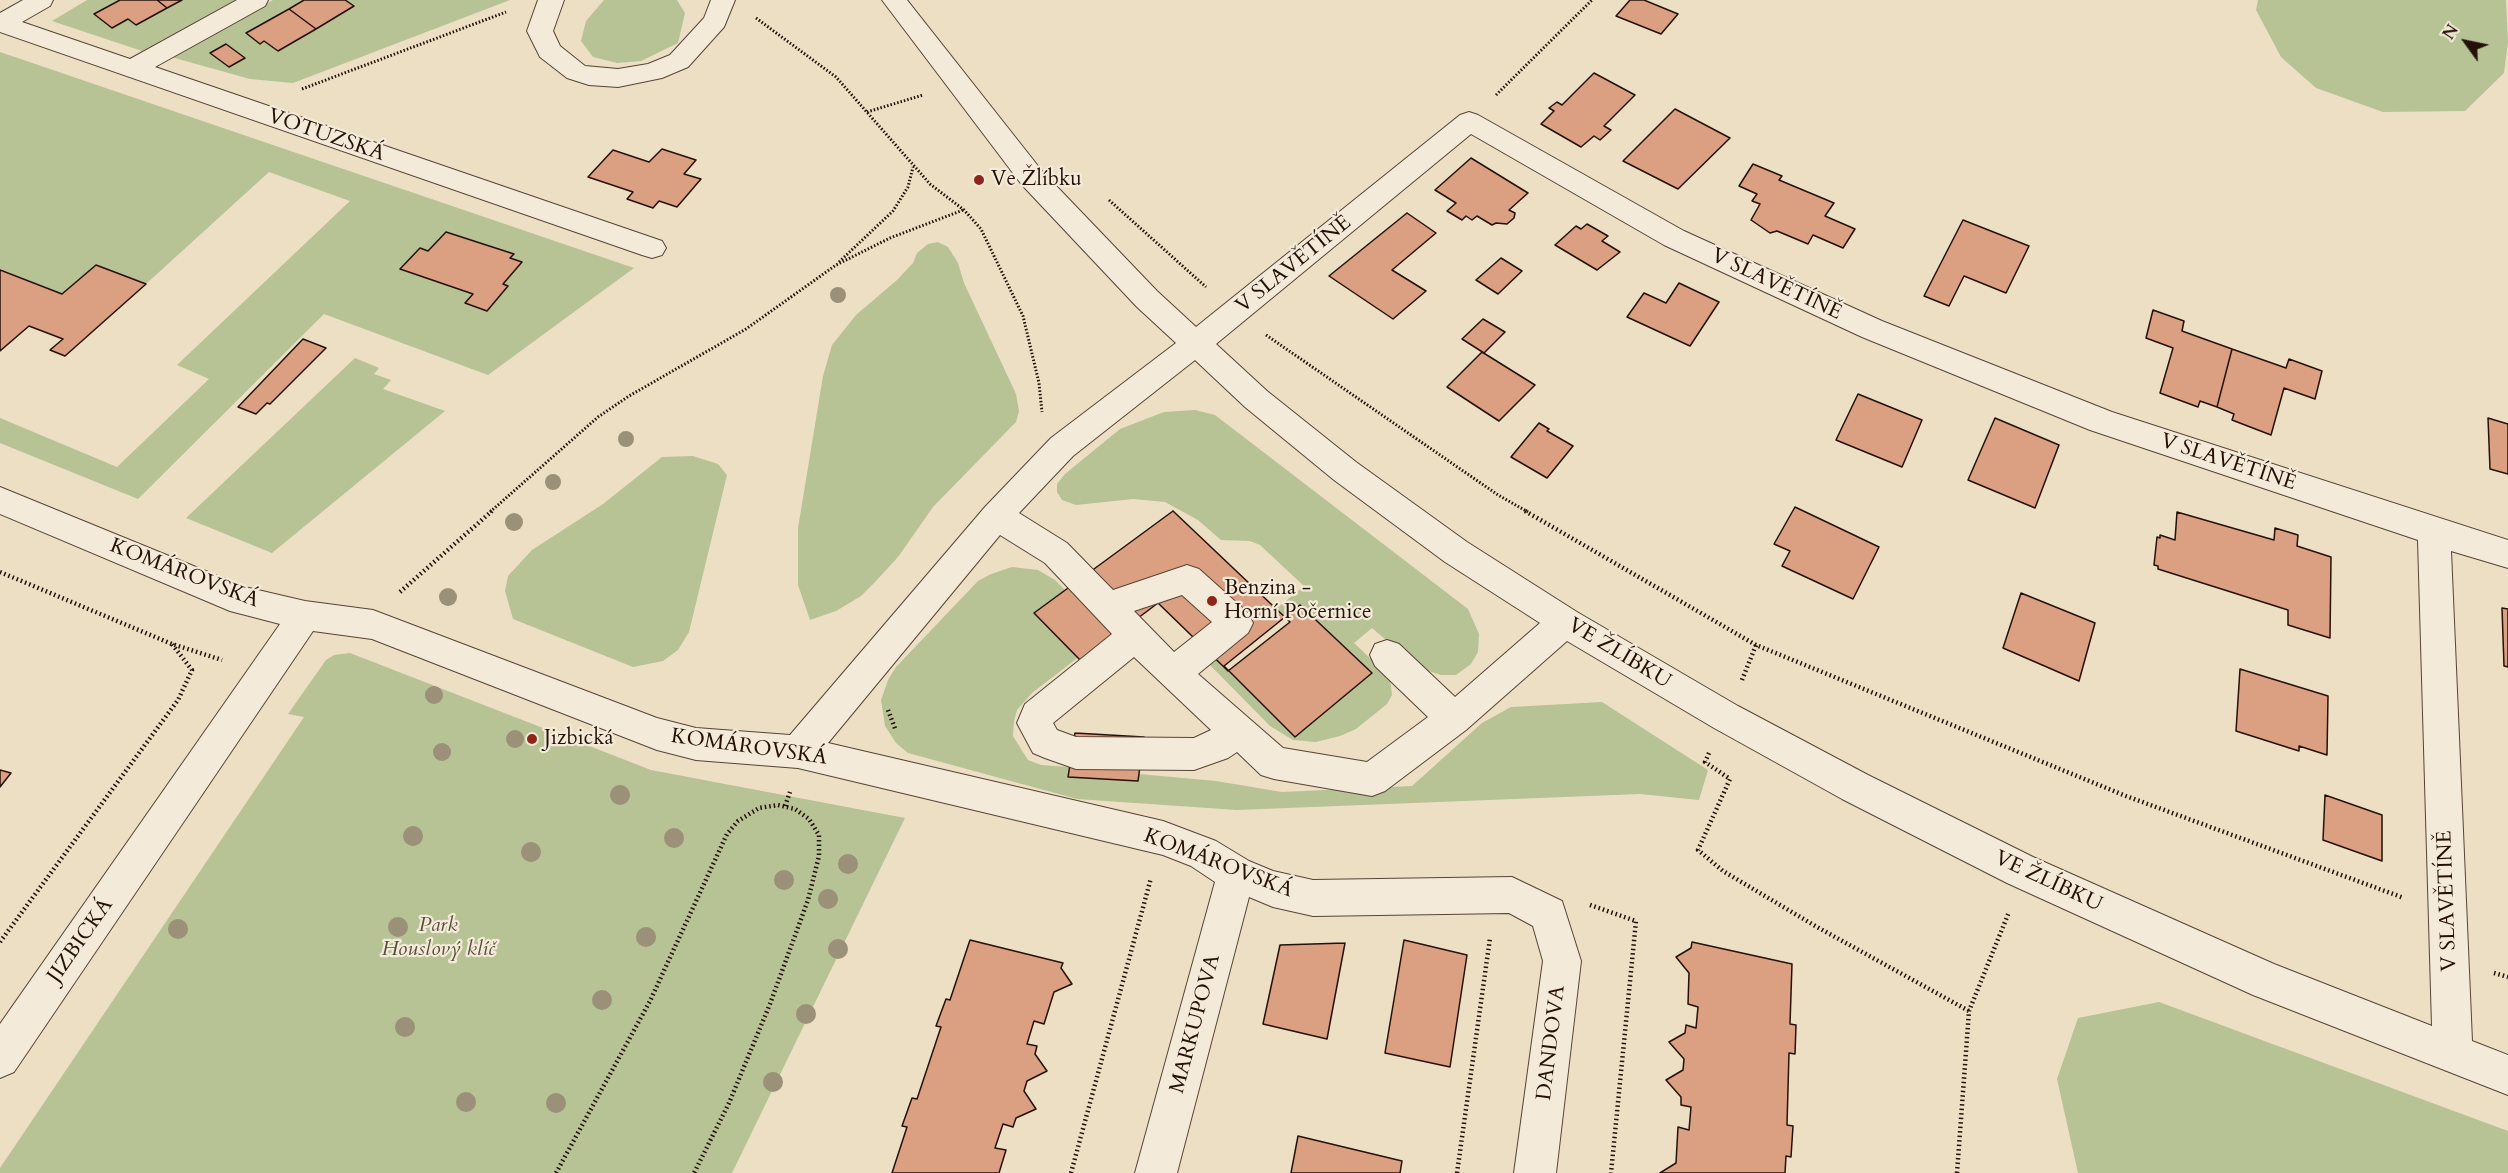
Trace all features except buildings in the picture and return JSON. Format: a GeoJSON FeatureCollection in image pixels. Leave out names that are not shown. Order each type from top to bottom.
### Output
{"type":"FeatureCollection","features":[{"type":"Feature","properties":{"kind":"street"},"geometry":{"type":"LineString","coordinates":[[0,24],[41,0]]}},
{"type":"Feature","properties":{"kind":"street"},"geometry":{"type":"LineString","coordinates":[[132,69],[256,0]]}},
{"type":"Feature","properties":{"kind":"street"},"geometry":{"type":"LineString","coordinates":[[550,2],[540,31],[549,51],[576,72],[589,76],[618,78],[653,72],[679,61],[715,21],[723,0]]}},
{"type":"Feature","properties":{"kind":"street","name":"VE ŽLÍBKU"},"geometry":{"type":"LineString","coordinates":[[894,0],[1032,178],[1103,256],[1256,399],[1345,471],[1456,552],[1565,622],[1726,717],[1855,787],[2020,870],[2267,981],[2508,1075]]}},
{"type":"Feature","properties":{"kind":"street","name":"VOTUZSKÁ"},"geometry":{"type":"LineString","coordinates":[[0,24],[651,248]]}},
{"type":"Feature","properties":{"kind":"street","name":"V SLAVĚTÍNĚ"},"geometry":{"type":"LineString","coordinates":[[798,752],[996,516],[1062,447],[1234,313],[1469,121],[1674,238],[1872,329],[2101,421],[2434,532],[2508,554]]}},
{"type":"Feature","properties":{"kind":"street","name":"KOMÁROVSKÁ"},"geometry":{"type":"LineString","coordinates":[[0,500],[242,601],[305,615],[373,625],[657,734],[696,744],[798,752],[1163,838],[1203,853],[1236,874],[1273,889],[1313,898],[1497,893],[1512,895],[1549,915]]}},
{"type":"Feature","properties":{"kind":"street"},"geometry":{"type":"LineString","coordinates":[[996,516],[1056,553],[1173,674],[1274,763],[1372,779],[1454,719],[1565,622]]}},
{"type":"Feature","properties":{"kind":"street","name":"V SLAVĚTÍNĚ"},"geometry":{"type":"LineString","coordinates":[[2434,532],[2453,1055]]}},
{"type":"Feature","properties":{"kind":"street"},"geometry":{"type":"LineString","coordinates":[[1106,607],[1187,579],[1236,623],[1173,674]]}},
{"type":"Feature","properties":{"kind":"street","name":"JIZBICKÁ"},"geometry":{"type":"LineString","coordinates":[[0,1058],[305,615]]}},
{"type":"Feature","properties":{"kind":"street"},"geometry":{"type":"LineString","coordinates":[[1135,636],[1037,715],[1034,723],[1045,742],[1076,753],[1194,754],[1216,747],[1238,731]]}},
{"type":"Feature","properties":{"kind":"street"},"geometry":{"type":"LineString","coordinates":[[1387,655],[1454,719]]}},
{"type":"Feature","properties":{"kind":"street","name":"MARKUPOVA"},"geometry":{"type":"LineString","coordinates":[[1156,1173],[1236,874]]}},
{"type":"Feature","properties":{"kind":"street","name":"DANDOVA"},"geometry":{"type":"LineString","coordinates":[[1535,1173],[1562,961],[1549,915]]}},
{"type":"Feature","properties":{"kind":"path"},"geometry":{"type":"LineString","coordinates":[[1469,121],[1592,0]]}},
{"type":"Feature","properties":{"kind":"path"},"geometry":{"type":"LineString","coordinates":[[248,109],[524,5],[550,2]]}},
{"type":"Feature","properties":{"kind":"path"},"geometry":{"type":"LineString","coordinates":[[750,14],[836,77],[913,166],[948,200],[964,210],[981,229],[1023,316],[1040,382],[1042,411],[1040,422]]}},
{"type":"Feature","properties":{"kind":"path"},"geometry":{"type":"LineString","coordinates":[[373,625],[394,597],[598,417],[672,369],[746,329],[836,265],[893,211],[909,187],[913,166]]}},
{"type":"Feature","properties":{"kind":"path"},"geometry":{"type":"LineString","coordinates":[[1102,193],[1234,313],[1498,495],[1756,645],[2126,796],[2404,898],[2451,957]]}},
{"type":"Feature","properties":{"kind":"path"},"geometry":{"type":"LineString","coordinates":[[836,265],[890,238],[964,210]]}},
{"type":"Feature","properties":{"kind":"path"},"geometry":{"type":"LineString","coordinates":[[0,572],[172,644],[266,673]]}},
{"type":"Feature","properties":{"kind":"path"},"geometry":{"type":"LineString","coordinates":[[0,942],[2,934],[178,700],[192,670],[172,644]]}},
{"type":"Feature","properties":{"kind":"path"},"geometry":{"type":"LineString","coordinates":[[888,701],[887,708],[893,727],[898,734]]}},
{"type":"Feature","properties":{"kind":"path"},"geometry":{"type":"LineString","coordinates":[[785,806],[791,789]]}},
{"type":"Feature","properties":{"kind":"path"},"geometry":{"type":"LineString","coordinates":[[556,1173],[650,1001],[727,834],[738,821],[759,808],[778,804],[795,809],[809,819],[819,836],[819,856],[808,900],[770,1005],[729,1103],[694,1173]]}},
{"type":"Feature","properties":{"kind":"path"},"geometry":{"type":"LineString","coordinates":[[1071,1173],[1163,838]]}},
{"type":"Feature","properties":{"kind":"path"},"geometry":{"type":"LineString","coordinates":[[1698,850],[1723,871],[1827,933],[1969,1011]]}},
{"type":"Feature","properties":{"kind":"path"},"geometry":{"type":"LineString","coordinates":[[1957,1173],[1969,1011],[2005,926],[2020,870]]}},
{"type":"Feature","properties":{"kind":"path"},"geometry":{"type":"LineString","coordinates":[[1457,1173],[1497,893]]}},
{"type":"Feature","properties":{"kind":"path"},"geometry":{"type":"LineString","coordinates":[[1586,904],[1636,921],[1611,1173]]}},
{"type":"Feature","properties":{"kind":"green space"},"geometry":{"type":"Polygon","coordinates":[[[87,0],[235,0],[142,51],[52,21],[87,0]]]}},
{"type":"Feature","properties":{"kind":"green space"},"geometry":{"type":"Polygon","coordinates":[[[273,0],[510,0],[293,83],[250,79],[171,57],[273,0]]]}},
{"type":"Feature","properties":{"kind":"green space"},"geometry":{"type":"Polygon","coordinates":[[[604,0],[677,0],[685,13],[678,43],[641,61],[617,63],[593,57],[581,41],[586,21],[604,0]]]}},
{"type":"Feature","properties":{"kind":"green space"},"geometry":{"type":"Polygon","coordinates":[[[2258,0],[2506,0],[2508,42],[2504,73],[2465,111],[2383,112],[2316,88],[2281,57],[2256,10],[2258,0]]]}},
{"type":"Feature","properties":{"kind":"green space"},"geometry":{"type":"Polygon","coordinates":[[[0,52],[634,268],[488,375],[324,314],[138,499],[0,443],[0,418],[117,467],[209,379],[177,365],[350,201],[269,172],[146,284],[96,265],[62,294],[0,270],[0,52]]]}},
{"type":"Feature","properties":{"kind":"green space"},"geometry":{"type":"Polygon","coordinates":[[[938,242],[948,247],[958,263],[964,283],[1016,394],[1019,411],[1016,422],[933,507],[898,557],[861,596],[836,611],[810,620],[798,585],[798,528],[823,376],[832,345],[856,315],[913,263],[917,253],[928,244],[938,242]]]}},
{"type":"Feature","properties":{"kind":"green space"},"geometry":{"type":"Polygon","coordinates":[[[355,358],[379,368],[374,374],[391,380],[383,389],[445,411],[272,553],[186,518],[355,358]]]}},
{"type":"Feature","properties":{"kind":"green space"},"geometry":{"type":"Polygon","coordinates":[[[1195,410],[1215,415],[1468,609],[1479,634],[1478,652],[1471,664],[1456,675],[1441,675],[1419,668],[1372,628],[1354,643],[1390,677],[1392,695],[1387,704],[1356,729],[1316,742],[1293,740],[1270,726],[1209,664],[1304,586],[1260,545],[1250,541],[1221,540],[1198,520],[1165,502],[1133,499],[1076,505],[1062,500],[1057,492],[1057,484],[1065,474],[1120,429],[1164,412],[1195,410]],[[1300,605],[1224,666],[1295,737],[1372,673],[1300,605]]]}},
{"type":"Feature","properties":{"kind":"green space"},"geometry":{"type":"Polygon","coordinates":[[[693,456],[718,464],[727,475],[689,632],[678,650],[663,661],[633,667],[513,619],[505,591],[508,576],[532,550],[603,504],[662,457],[693,456]]]}},
{"type":"Feature","properties":{"kind":"green space"},"geometry":{"type":"Polygon","coordinates":[[[1012,567],[1038,570],[1055,580],[1078,603],[1102,639],[1032,693],[1017,710],[1014,721],[1013,736],[1028,760],[1041,765],[1069,767],[1068,777],[1137,781],[1139,774],[1216,781],[1282,792],[1412,786],[1482,723],[1511,707],[1602,702],[1708,770],[1699,800],[1640,794],[1237,810],[1077,799],[908,753],[896,743],[885,726],[881,700],[888,680],[896,667],[978,581],[1012,567]]]}},
{"type":"Feature","properties":{"kind":"green space","name":"Park Houslový klíč"},"geometry":{"type":"Polygon","coordinates":[[[350,653],[651,770],[905,818],[732,1173],[0,1173],[0,1168],[304,717],[288,714],[326,660],[334,655],[350,653]]]}},
{"type":"Feature","properties":{"kind":"green space"},"geometry":{"type":"Polygon","coordinates":[[[2159,1002],[2508,1131],[2508,1173],[2078,1173],[2057,1079],[2078,1018],[2159,1002]]]}},
{"type":"Feature","properties":{"kind":"place","name":"Ve Žlíbku"},"geometry":{"type":"Point","coordinates":[979,180]}},
{"type":"Feature","properties":{"kind":"place","name":"Benzina - Horní Počernice"},"geometry":{"type":"Point","coordinates":[1212,601]}},
{"type":"Feature","properties":{"kind":"place","name":"Jizbická"},"geometry":{"type":"Point","coordinates":[532,739]}}]}
